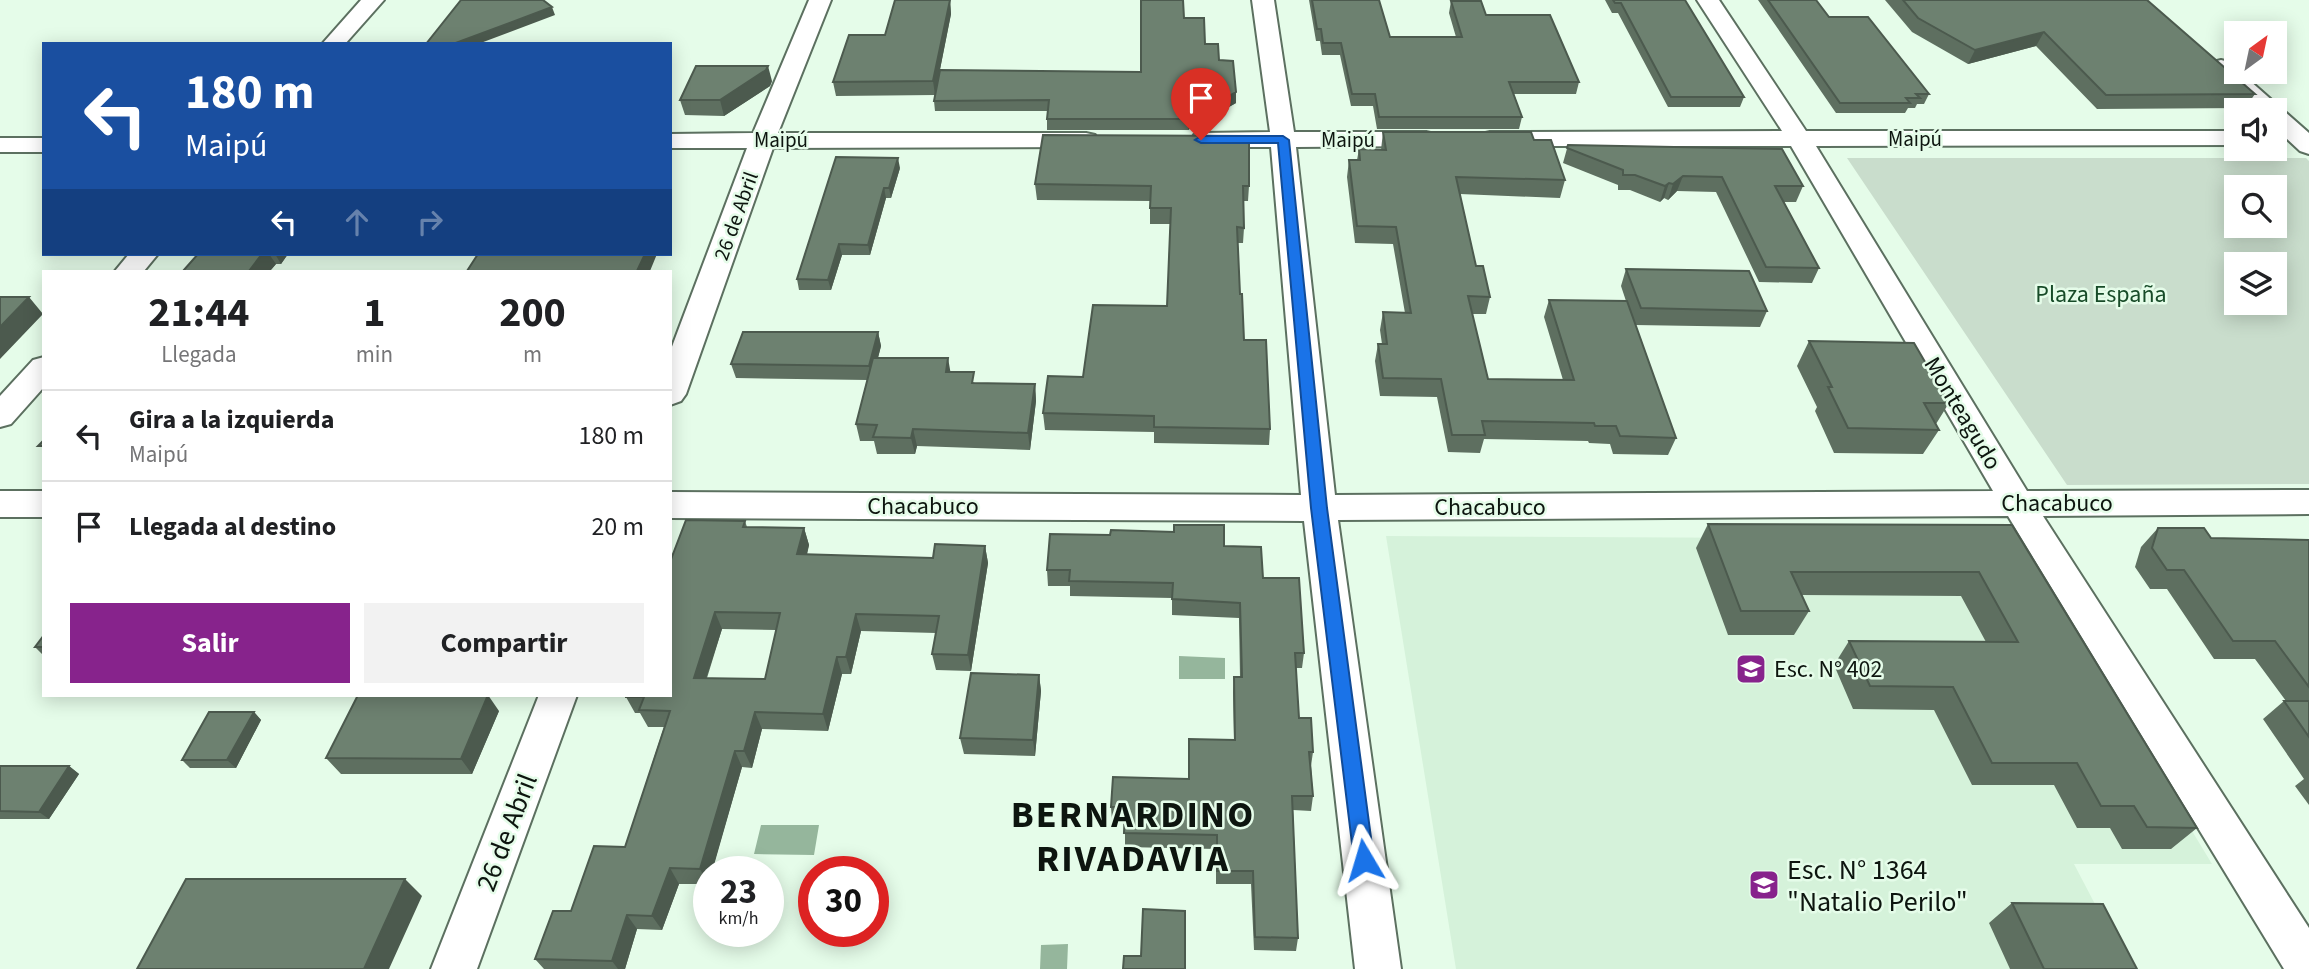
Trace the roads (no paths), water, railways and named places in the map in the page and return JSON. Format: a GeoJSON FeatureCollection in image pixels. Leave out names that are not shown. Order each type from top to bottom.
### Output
{"type":"FeatureCollection","features":[{"type":"Feature","properties":{"kind":"street"},"geometry":{"type":"LineString","coordinates":[[335,42],[373,0]]}},
{"type":"Feature","properties":{"kind":"street","name":"26 de Abril"},"geometry":{"type":"LineString","coordinates":[[672,389],[764,140],[820,0]]}},
{"type":"Feature","properties":{"kind":"street"},"geometry":{"type":"LineString","coordinates":[[1263,0],[1283,140],[1319,508],[1378,969]]}},
{"type":"Feature","properties":{"kind":"street","name":"Monteagudo"},"geometry":{"type":"LineString","coordinates":[[1708,0],[1799,139],[2017,503],[2309,968]]}},
{"type":"Feature","properties":{"kind":"street"},"geometry":{"type":"LineString","coordinates":[[2207,55],[2255,98]]}},
{"type":"Feature","properties":{"kind":"street"},"geometry":{"type":"LineString","coordinates":[[2287,125],[2306,141]]}},
{"type":"Feature","properties":{"kind":"street","name":"Maipú"},"geometry":{"type":"LineString","coordinates":[[1174,140],[2224,138]]}},
{"type":"Feature","properties":{"kind":"street"},"geometry":{"type":"LineString","coordinates":[[2287,139],[2306,141]]}},
{"type":"Feature","properties":{"kind":"street","name":"Maipú"},"geometry":{"type":"LineString","coordinates":[[672,141],[1105,140]]}},
{"type":"Feature","properties":{"kind":"street"},"geometry":{"type":"LineString","coordinates":[[0,145],[42,145]]}},
{"type":"Feature","properties":{"kind":"street"},"geometry":{"type":"LineString","coordinates":[[129,270],[142,256]]}},
{"type":"Feature","properties":{"kind":"street"},"geometry":{"type":"LineString","coordinates":[[0,416],[42,369]]}},
{"type":"Feature","properties":{"kind":"street","name":"Chacabuco"},"geometry":{"type":"LineString","coordinates":[[672,505],[1319,508],[2309,502]]}},
{"type":"Feature","properties":{"kind":"street"},"geometry":{"type":"LineString","coordinates":[[0,504],[42,504]]}},
{"type":"Feature","properties":{"kind":"street","name":"26 de Abril"},"geometry":{"type":"LineString","coordinates":[[454,969],[557,697]]}},
{"type":"Feature","properties":{"kind":"place","name":"Esc. N° 402"},"geometry":{"type":"Point","coordinates":[1751,669]}},
{"type":"Feature","properties":{"kind":"place","name":"Esc. N° 1364 \"Natalio Perilo\""},"geometry":{"type":"Point","coordinates":[1764,885]}},
{"type":"Feature","properties":{"kind":"district","name":"BERNARDINO RIVADAVIA"},"geometry":{"type":"Point","coordinates":[1133,836]}},
{"type":"Feature","properties":{"kind":"park label","name":"Plaza España"},"geometry":{"type":"Point","coordinates":[2101,294]}}]}
